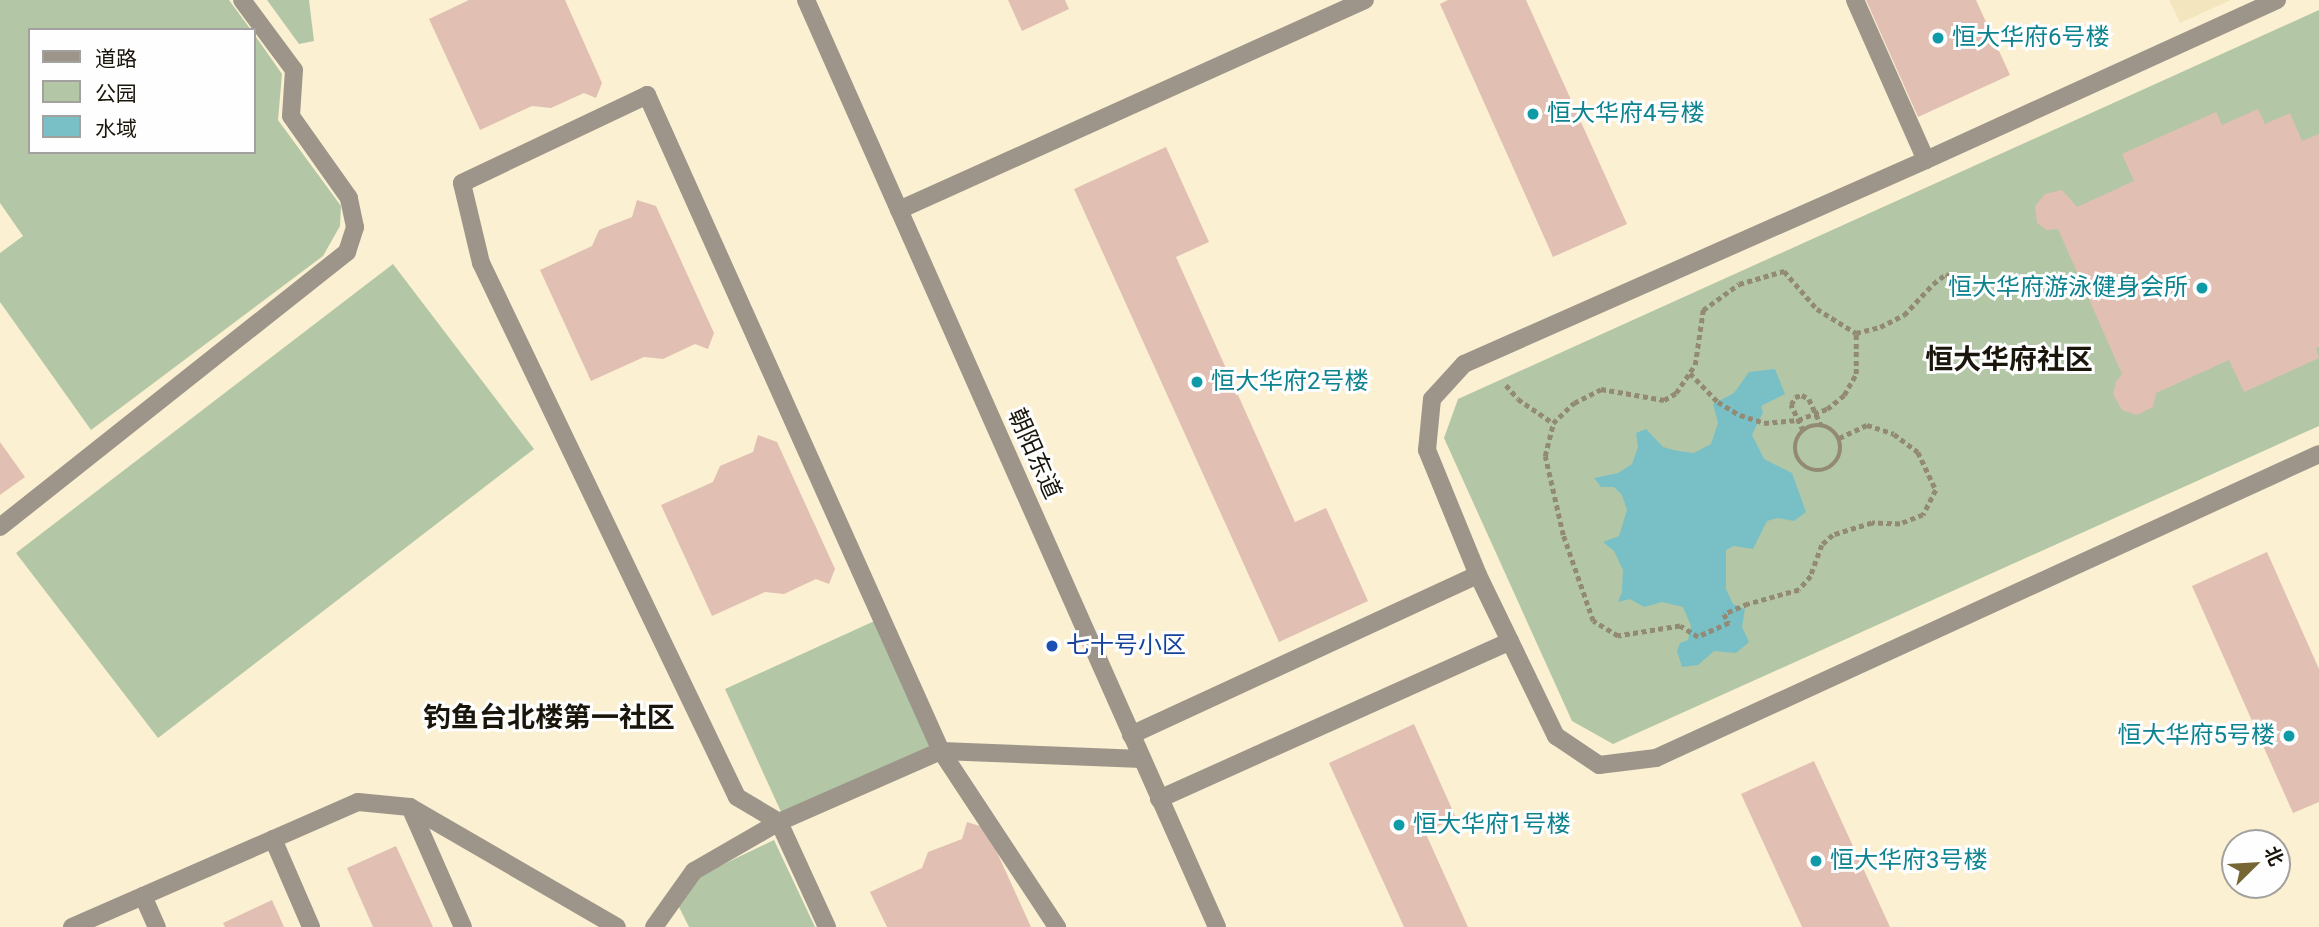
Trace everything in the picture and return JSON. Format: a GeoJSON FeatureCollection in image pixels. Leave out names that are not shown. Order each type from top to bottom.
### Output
{"type":"FeatureCollection","features":[{"type":"Feature","properties":{"kind":"street"},"geometry":{"type":"LineString","coordinates":[[0,527],[347,252],[355,227],[349,198],[291,116],[294,70],[243,0]]}},
{"type":"Feature","properties":{"kind":"street","name":"朝阳东道"},"geometry":{"type":"LineString","coordinates":[[806,0],[1217,927]]}},
{"type":"Feature","properties":{"kind":"street"},"geometry":{"type":"LineString","coordinates":[[899,210],[1365,0]]}},
{"type":"Feature","properties":{"kind":"street"},"geometry":{"type":"LineString","coordinates":[[1854,0],[1926,160]]}},
{"type":"Feature","properties":{"kind":"street"},"geometry":{"type":"LineString","coordinates":[[2277,0],[1926,160],[1464,365],[1432,399],[1427,450],[1478,575],[1556,736],[1600,765],[1656,758],[2319,454]]}},
{"type":"Feature","properties":{"kind":"street"},"geometry":{"type":"LineString","coordinates":[[827,927],[779,822],[737,797],[481,263],[462,183],[647,95],[941,751],[1058,927]]}},
{"type":"Feature","properties":{"kind":"street"},"geometry":{"type":"LineString","coordinates":[[1131,735],[1478,575]]}},
{"type":"Feature","properties":{"kind":"street"},"geometry":{"type":"LineString","coordinates":[[1159,799],[1510,641]]}},
{"type":"Feature","properties":{"kind":"street"},"geometry":{"type":"LineString","coordinates":[[654,927],[694,872],[779,822],[941,751],[1142,759]]}},
{"type":"Feature","properties":{"kind":"street"},"geometry":{"type":"LineString","coordinates":[[72,927],[358,802],[410,807],[617,927]]}},
{"type":"Feature","properties":{"kind":"street"},"geometry":{"type":"LineString","coordinates":[[410,807],[463,927]]}},
{"type":"Feature","properties":{"kind":"street"},"geometry":{"type":"LineString","coordinates":[[272,839],[311,927]]}},
{"type":"Feature","properties":{"kind":"street"},"geometry":{"type":"LineString","coordinates":[[144,896],[157,927]]}},
{"type":"Feature","properties":{"kind":"path"},"geometry":{"type":"LineString","coordinates":[[1839,438],[1867,425],[1894,434],[1918,452],[1936,490],[1923,515],[1900,524],[1872,523],[1833,535],[1822,545],[1811,576],[1800,590],[1748,604],[1724,614],[1729,623],[1698,637],[1679,626],[1618,636],[1593,621],[1563,535],[1545,456],[1553,424],[1574,403],[1601,389],[1664,400],[1676,393],[1695,365],[1703,310],[1739,284],[1784,271],[1817,309],[1856,333],[1880,327],[1904,315],[1946,274],[1964,282]]}},
{"type":"Feature","properties":{"kind":"path"},"geometry":{"type":"LineString","coordinates":[[1690,373],[1718,402],[1740,415],[1772,424],[1798,420],[1826,409],[1844,395],[1856,374],[1856,333]]}},
{"type":"Feature","properties":{"kind":"path"},"geometry":{"type":"LineString","coordinates":[[1506,385],[1518,399],[1553,424]]}},
{"type":"Feature","properties":{"kind":"path"},"geometry":{"type":"LineString","coordinates":[[1803,431],[1791,405],[1795,397],[1802,395],[1810,399],[1821,425]]}},
{"type":"Feature","properties":{"kind":"path"},"geometry":{"type":"LineString","coordinates":[[1821,425],[1835,431],[1842,453],[1834,466],[1812,471],[1799,462],[1796,440],[1803,431],[1821,425]]}},
{"type":"Feature","properties":{"kind":"shaded area"},"geometry":{"type":"Polygon","coordinates":[[[2169,0],[2231,0],[2180,23],[2169,0]]]}},
{"type":"Feature","properties":{"kind":"green space"},"geometry":{"type":"Polygon","coordinates":[[[0,0],[229,0],[250,28],[28,28],[28,154],[256,154],[256,37],[282,74],[278,120],[341,206],[340,226],[323,256],[91,430],[0,302],[0,253],[23,236],[0,203],[0,0]]]}},
{"type":"Feature","properties":{"kind":"green space"},"geometry":{"type":"Polygon","coordinates":[[[267,0],[309,0],[314,41],[299,44],[267,0]]]}},
{"type":"Feature","properties":{"kind":"green space"},"geometry":{"type":"Polygon","coordinates":[[[2319,10],[2319,426],[1613,744],[1572,721],[1444,438],[1458,399],[2319,10]]]}},
{"type":"Feature","properties":{"kind":"green space"},"geometry":{"type":"Polygon","coordinates":[[[393,264],[534,449],[158,738],[16,553],[393,264]]]}},
{"type":"Feature","properties":{"kind":"green space"},"geometry":{"type":"Polygon","coordinates":[[[881,618],[937,743],[782,814],[725,689],[881,618]]]}},
{"type":"Feature","properties":{"kind":"green space"},"geometry":{"type":"Polygon","coordinates":[[[774,840],[815,927],[689,927],[676,901],[676,887],[774,840]]]}},
{"type":"Feature","properties":{"kind":"water"},"geometry":{"type":"Polygon","coordinates":[[[1775,369],[1785,394],[1761,406],[1763,412],[1752,435],[1764,459],[1792,473],[1806,512],[1794,521],[1778,518],[1767,521],[1753,549],[1734,546],[1726,550],[1726,589],[1733,604],[1745,609],[1742,627],[1749,642],[1736,653],[1714,651],[1698,665],[1682,667],[1677,651],[1680,643],[1688,640],[1691,626],[1683,607],[1662,602],[1644,607],[1630,599],[1618,602],[1622,592],[1623,570],[1614,551],[1603,542],[1619,536],[1627,510],[1622,495],[1614,487],[1601,487],[1594,478],[1618,473],[1632,464],[1638,447],[1636,433],[1646,429],[1663,447],[1678,451],[1694,453],[1711,444],[1718,423],[1713,404],[1734,393],[1749,372],[1775,369]]]}},
{"type":"Feature","properties":{"kind":"building"},"geometry":{"type":"Polygon","coordinates":[[[469,0],[565,0],[602,83],[596,98],[584,93],[551,108],[532,106],[480,130],[429,19],[469,0]]]}},
{"type":"Feature","properties":{"kind":"building"},"geometry":{"type":"Polygon","coordinates":[[[1008,0],[1065,0],[1069,9],[1022,31],[1008,0]]]}},
{"type":"Feature","properties":{"kind":"building","name":"恒大华府4号楼"},"geometry":{"type":"Polygon","coordinates":[[[1448,0],[1526,0],[1627,224],[1553,257],[1440,4],[1448,0]]]}},
{"type":"Feature","properties":{"kind":"building","name":"恒大华府6号楼"},"geometry":{"type":"Polygon","coordinates":[[[1866,0],[1976,0],[2010,75],[1918,117],[1866,0]]]}},
{"type":"Feature","properties":{"kind":"building","name":"恒大华府游泳健身会所"},"geometry":{"type":"Polygon","coordinates":[[[2258,109],[2265,124],[2290,113],[2302,141],[2319,134],[2319,347],[2316,348],[2319,358],[2244,392],[2229,360],[2156,393],[2153,407],[2137,415],[2122,410],[2113,394],[2116,382],[2122,374],[2058,229],[2047,230],[2037,223],[2035,206],[2045,194],[2062,190],[2077,207],[2134,181],[2122,154],[2216,112],[2222,125],[2258,109]]]}},
{"type":"Feature","properties":{"kind":"building","name":"恒大华府2号楼"},"geometry":{"type":"Polygon","coordinates":[[[1166,147],[1209,242],[1176,257],[1295,522],[1326,508],[1368,601],[1279,642],[1074,189],[1166,147]]]}},
{"type":"Feature","properties":{"kind":"building"},"geometry":{"type":"Polygon","coordinates":[[[637,200],[656,206],[714,333],[708,349],[695,344],[663,359],[644,357],[591,381],[540,270],[592,246],[599,230],[632,217],[637,200]]]}},
{"type":"Feature","properties":{"kind":"building"},"geometry":{"type":"Polygon","coordinates":[[[758,435],[777,442],[835,569],[829,584],[816,579],[784,594],[765,592],[712,616],[661,505],[713,482],[720,466],[753,452],[758,435]]]}},
{"type":"Feature","properties":{"kind":"building"},"geometry":{"type":"Polygon","coordinates":[[[0,442],[25,477],[0,495],[0,442]]]}},
{"type":"Feature","properties":{"kind":"building","name":"恒大华府5号楼"},"geometry":{"type":"Polygon","coordinates":[[[2267,552],[2319,669],[2319,802],[2293,813],[2192,586],[2267,552]]]}},
{"type":"Feature","properties":{"kind":"building","name":"恒大华府1号楼"},"geometry":{"type":"Polygon","coordinates":[[[1414,724],[1456,818],[1425,832],[1468,927],[1404,927],[1329,763],[1414,724]]]}},
{"type":"Feature","properties":{"kind":"building","name":"恒大华府3号楼"},"geometry":{"type":"Polygon","coordinates":[[[1814,761],[1890,927],[1802,927],[1741,794],[1814,761]]]}},
{"type":"Feature","properties":{"kind":"building"},"geometry":{"type":"Polygon","coordinates":[[[967,822],[986,828],[1031,927],[887,927],[870,892],[922,868],[928,852],[962,839],[967,822]]]}},
{"type":"Feature","properties":{"kind":"building"},"geometry":{"type":"Polygon","coordinates":[[[396,846],[433,927],[373,927],[347,868],[396,846]]]}},
{"type":"Feature","properties":{"kind":"building"},"geometry":{"type":"Polygon","coordinates":[[[272,900],[284,927],[225,927],[223,923],[272,900]]]}},
{"type":"Feature","properties":{"kind":"place","name":"恒大华府6号楼"},"geometry":{"type":"Point","coordinates":[1938,38]}},
{"type":"Feature","properties":{"kind":"place","name":"恒大华府4号楼"},"geometry":{"type":"Point","coordinates":[1533,114]}},
{"type":"Feature","properties":{"kind":"place","name":"恒大华府游泳健身会所"},"geometry":{"type":"Point","coordinates":[2202,288]}},
{"type":"Feature","properties":{"kind":"place","name":"恒大华府2号楼"},"geometry":{"type":"Point","coordinates":[1197,382]}},
{"type":"Feature","properties":{"kind":"place","name":"七十号小区"},"geometry":{"type":"Point","coordinates":[1052,646]}},
{"type":"Feature","properties":{"kind":"place","name":"恒大华府5号楼"},"geometry":{"type":"Point","coordinates":[2289,736]}},
{"type":"Feature","properties":{"kind":"place","name":"恒大华府1号楼"},"geometry":{"type":"Point","coordinates":[1399,825]}},
{"type":"Feature","properties":{"kind":"place","name":"恒大华府3号楼"},"geometry":{"type":"Point","coordinates":[1816,861]}},
{"type":"Feature","properties":{"kind":"district","name":"恒大华府社区"},"geometry":{"type":"Point","coordinates":[2009,360]}},
{"type":"Feature","properties":{"kind":"district","name":"钓鱼台北楼第一社区"},"geometry":{"type":"Point","coordinates":[549,718]}}]}
